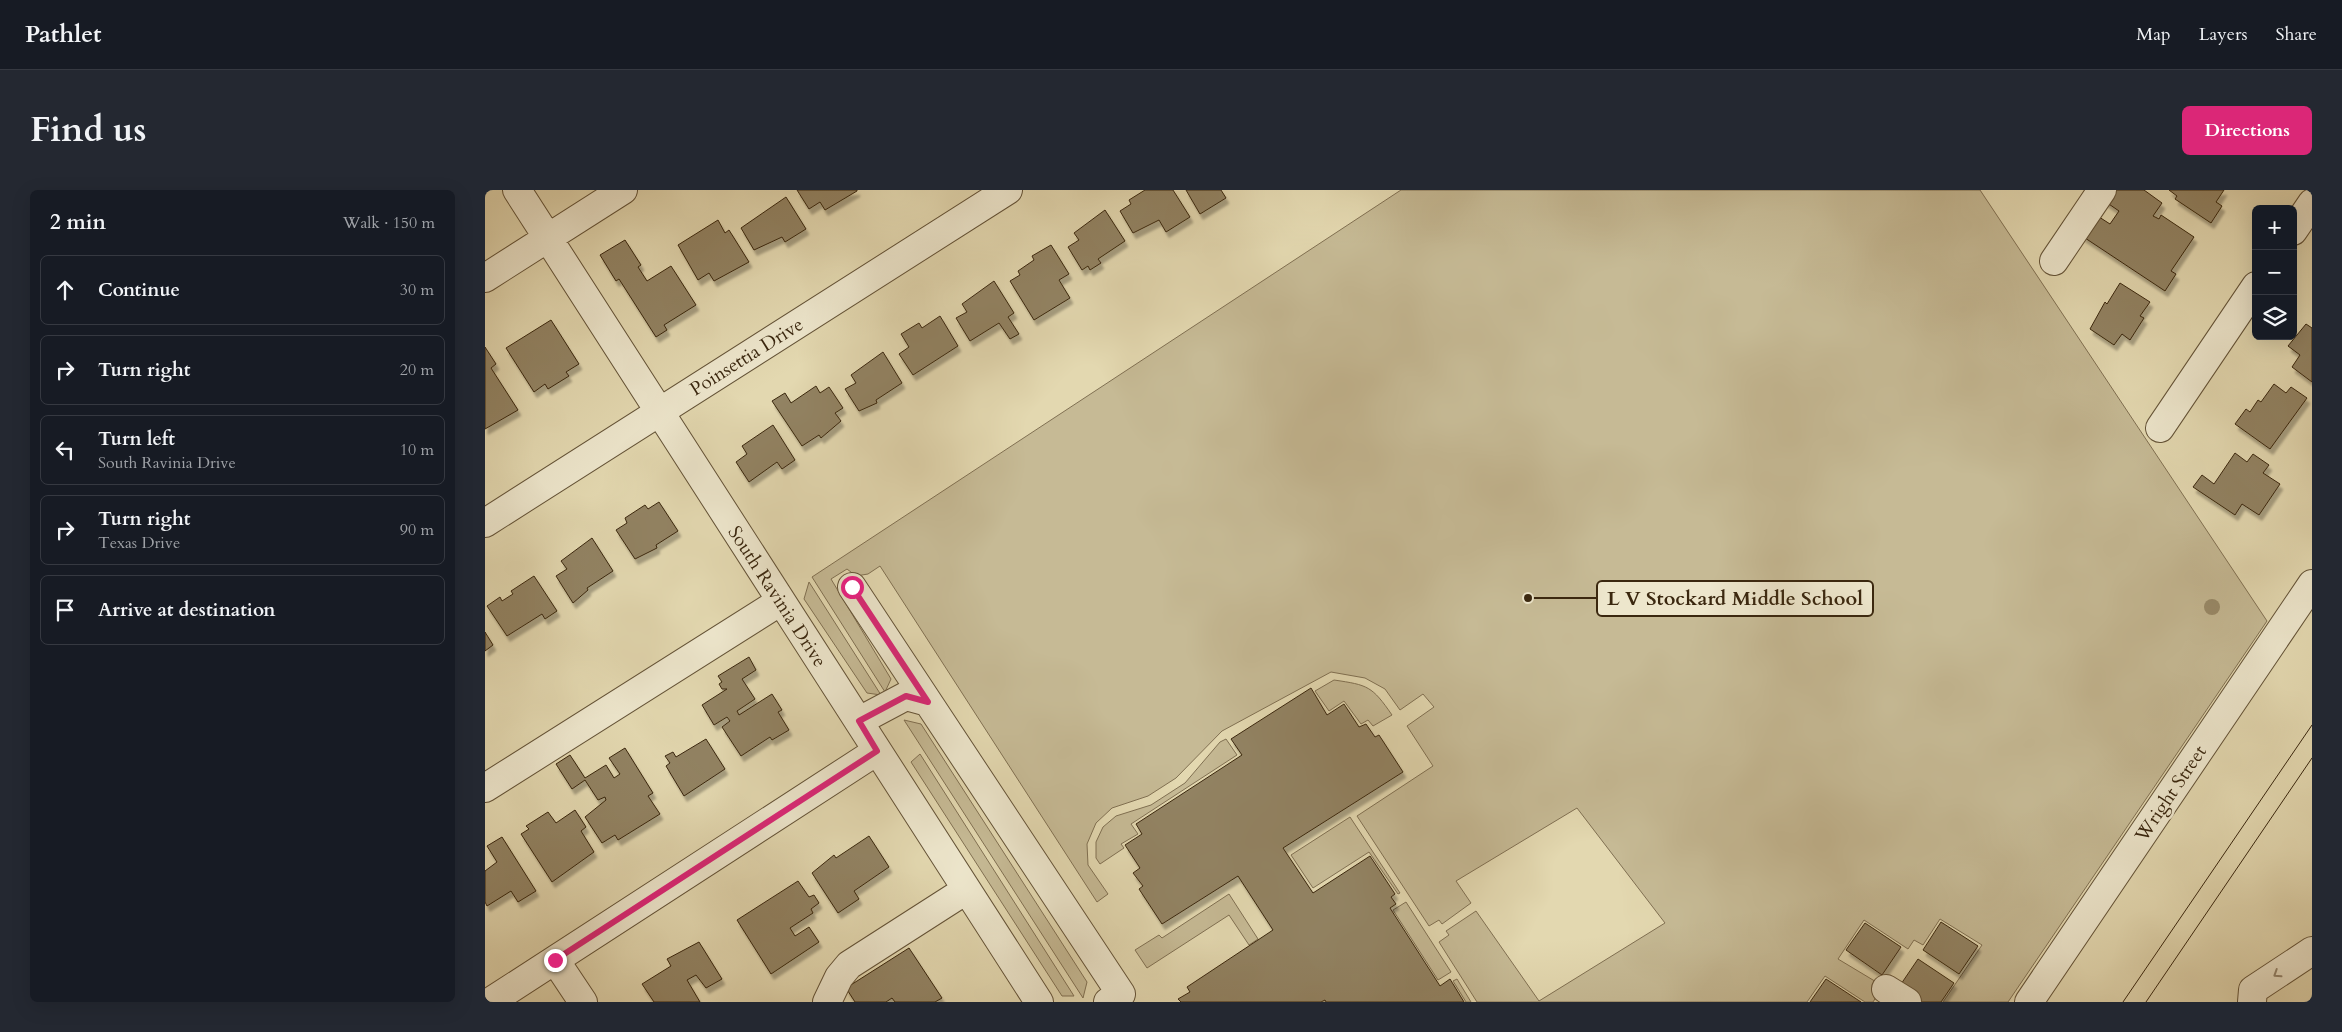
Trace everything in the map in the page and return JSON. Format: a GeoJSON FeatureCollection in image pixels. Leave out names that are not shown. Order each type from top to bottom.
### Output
{"type":"FeatureCollection","features":[{"type":"Feature","properties":{"kind":"street","name":"South Ravinia Drive"},"geometry":{"type":"LineString","coordinates":[[517,190],[1039,1002]]}},
{"type":"Feature","properties":{"kind":"street"},"geometry":{"type":"LineString","coordinates":[[485,278],[623,190]]}},
{"type":"Feature","properties":{"kind":"street","name":"Poinsettia Drive"},"geometry":{"type":"LineString","coordinates":[[485,523],[1008,190]]}},
{"type":"Feature","properties":{"kind":"street"},"geometry":{"type":"LineString","coordinates":[[2054,261],[2102,190]]}},
{"type":"Feature","properties":{"kind":"street"},"geometry":{"type":"LineString","coordinates":[[2297,225],[2312,203]]}},
{"type":"Feature","properties":{"kind":"street"},"geometry":{"type":"LineString","coordinates":[[2160,428],[2252,292]]}},
{"type":"Feature","properties":{"kind":"street","name":"Wright Street"},"geometry":{"type":"LineString","coordinates":[[2029,1002],[2312,584]]}},
{"type":"Feature","properties":{"kind":"street"},"geometry":{"type":"LineString","coordinates":[[852,587],[1121,994],[1108,1002]]}},
{"type":"Feature","properties":{"kind":"street"},"geometry":{"type":"LineString","coordinates":[[485,788],[781,601]]}},
{"type":"Feature","properties":{"kind":"street"},"geometry":{"type":"LineString","coordinates":[[859,721],[906,696],[928,702]]}},
{"type":"Feature","properties":{"kind":"street"},"geometry":{"type":"LineString","coordinates":[[490,1002],[877,751]]}},
{"type":"Feature","properties":{"kind":"street"},"geometry":{"type":"LineString","coordinates":[[827,1002],[835,983],[849,965],[966,890]]}},
{"type":"Feature","properties":{"kind":"street"},"geometry":{"type":"LineString","coordinates":[[2252,1002],[2253,990],[2312,951]]}},
{"type":"Feature","properties":{"kind":"street"},"geometry":{"type":"LineString","coordinates":[[555,960],[583,1002]]}},
{"type":"Feature","properties":{"kind":"shaded area"},"geometry":{"type":"Polygon","coordinates":[[[1401,190],[1980,190],[2267,621],[2008,1002],[1943,1002],[1982,945],[1940,919],[1923,945],[1914,940],[1908,949],[1864,920],[1838,959],[1883,986],[1873,1002],[1865,1002],[1825,976],[1807,1002],[1477,1002],[1439,942],[1449,935],[1446,931],[1476,911],[1539,1001],[1665,923],[1577,808],[1456,881],[1471,903],[1442,924],[1439,920],[1429,926],[1357,816],[1433,766],[1407,726],[1434,707],[1423,694],[1400,710],[1385,689],[1365,678],[1331,672],[1222,731],[1176,778],[1148,796],[1112,808],[1096,823],[1087,844],[1088,865],[1108,894],[1097,902],[880,566],[868,574],[856,576],[847,569],[831,579],[891,679],[885,692],[812,577],[1401,190]]]}},
{"type":"Feature","properties":{"kind":"shaded area"},"geometry":{"type":"Polygon","coordinates":[[[809,582],[881,695],[867,693],[804,599],[809,582]]]}},
{"type":"Feature","properties":{"kind":"shaded area"},"geometry":{"type":"Polygon","coordinates":[[[1334,680],[1368,688],[1374,692],[1392,715],[1373,726],[1368,720],[1361,724],[1344,701],[1329,711],[1315,691],[1334,680]]]}},
{"type":"Feature","properties":{"kind":"shaded area"},"geometry":{"type":"Polygon","coordinates":[[[904,720],[921,724],[1087,982],[1083,998],[904,720]]]}},
{"type":"Feature","properties":{"kind":"shaded area"},"geometry":{"type":"Polygon","coordinates":[[[1226,739],[1237,755],[1131,824],[1138,834],[1121,844],[1124,848],[1100,864],[1096,858],[1096,842],[1103,827],[1116,816],[1151,805],[1185,783],[1220,742],[1226,739]]]}},
{"type":"Feature","properties":{"kind":"shaded area"},"geometry":{"type":"Polygon","coordinates":[[[920,754],[1074,996],[1062,996],[911,762],[920,754]]]}},
{"type":"Feature","properties":{"kind":"shaded area"},"geometry":{"type":"Polygon","coordinates":[[[1350,817],[1400,893],[1398,894],[1369,852],[1313,888],[1291,855],[1350,817]]]}},
{"type":"Feature","properties":{"kind":"shaded area"},"geometry":{"type":"Polygon","coordinates":[[[1229,894],[1258,939],[1249,945],[1229,915],[1147,968],[1135,950],[1159,935],[1162,938],[1229,894]]]}},
{"type":"Feature","properties":{"kind":"shaded area"},"geometry":{"type":"Polygon","coordinates":[[[1406,902],[1451,972],[1438,980],[1393,910],[1406,902]]]}},
{"type":"Feature","properties":{"kind":"shaded area"},"geometry":{"type":"Polygon","coordinates":[[[1457,979],[1471,1002],[1466,1002],[1453,981],[1457,979]]]}},
{"type":"Feature","properties":{"kind":"building"},"geometry":{"type":"Polygon","coordinates":[[[797,190],[857,191],[825,210],[820,202],[809,209],[797,190]]]}},
{"type":"Feature","properties":{"kind":"building"},"geometry":{"type":"Polygon","coordinates":[[[1145,190],[1173,190],[1190,217],[1166,232],[1159,220],[1133,233],[1120,211],[1131,204],[1129,200],[1145,190]]]}},
{"type":"Feature","properties":{"kind":"building"},"geometry":{"type":"Polygon","coordinates":[[[1186,190],[1221,190],[1226,198],[1200,214],[1186,190]]]}},
{"type":"Feature","properties":{"kind":"building"},"geometry":{"type":"Polygon","coordinates":[[[2109,190],[2144,190],[2162,203],[2153,216],[2159,219],[2161,215],[2194,237],[2171,271],[2176,274],[2165,291],[2082,236],[2096,215],[2110,224],[2119,211],[2103,200],[2109,190]]]}},
{"type":"Feature","properties":{"kind":"building"},"geometry":{"type":"Polygon","coordinates":[[[2169,190],[2224,190],[2216,202],[2222,206],[2211,223],[2175,199],[2177,196],[2169,190]]]}},
{"type":"Feature","properties":{"kind":"building"},"geometry":{"type":"Polygon","coordinates":[[[786,197],[806,229],[785,242],[782,237],[754,250],[741,228],[786,197]]]}},
{"type":"Feature","properties":{"kind":"building"},"geometry":{"type":"Polygon","coordinates":[[[1105,210],[1125,241],[1098,259],[1101,263],[1090,270],[1088,266],[1082,270],[1068,247],[1079,240],[1074,233],[1105,210]]]}},
{"type":"Feature","properties":{"kind":"building"},"geometry":{"type":"Polygon","coordinates":[[[718,220],[725,233],[729,230],[749,262],[714,281],[709,273],[698,280],[678,245],[718,220]]]}},
{"type":"Feature","properties":{"kind":"building"},"geometry":{"type":"Polygon","coordinates":[[[625,240],[641,265],[638,267],[647,281],[671,266],[696,305],[664,325],[667,330],[656,337],[619,279],[616,281],[600,255],[625,240]]]}},
{"type":"Feature","properties":{"kind":"building"},"geometry":{"type":"Polygon","coordinates":[[[1051,245],[1069,274],[1059,280],[1070,298],[1034,320],[1010,281],[1020,275],[1018,271],[1034,260],[1032,256],[1051,245]]]}},
{"type":"Feature","properties":{"kind":"building"},"geometry":{"type":"Polygon","coordinates":[[[994,281],[1014,313],[1008,317],[1019,334],[1010,339],[999,323],[970,341],[956,318],[967,312],[962,304],[994,281]]]}},
{"type":"Feature","properties":{"kind":"building"},"geometry":{"type":"Polygon","coordinates":[[[2120,283],[2150,302],[2140,316],[2144,318],[2130,340],[2122,334],[2114,345],[2090,329],[2105,302],[2107,304],[2120,283]]]}},
{"type":"Feature","properties":{"kind":"building"},"geometry":{"type":"Polygon","coordinates":[[[940,316],[958,346],[913,375],[899,354],[909,347],[901,334],[919,323],[922,328],[940,316]]]}},
{"type":"Feature","properties":{"kind":"building"},"geometry":{"type":"Polygon","coordinates":[[[551,320],[579,364],[566,372],[569,376],[548,389],[545,384],[534,392],[506,348],[551,320]]]}},
{"type":"Feature","properties":{"kind":"building"},"geometry":{"type":"Polygon","coordinates":[[[2306,324],[2312,328],[2312,382],[2292,367],[2300,355],[2288,346],[2293,340],[2297,340],[2297,335],[2306,324]]]}},
{"type":"Feature","properties":{"kind":"building"},"geometry":{"type":"Polygon","coordinates":[[[485,347],[496,364],[491,368],[518,410],[485,429],[485,347]]]}},
{"type":"Feature","properties":{"kind":"building"},"geometry":{"type":"Polygon","coordinates":[[[883,352],[902,383],[876,400],[877,403],[859,411],[845,389],[856,383],[851,375],[883,352]]]}},
{"type":"Feature","properties":{"kind":"building"},"geometry":{"type":"Polygon","coordinates":[[[2274,384],[2286,393],[2291,387],[2307,398],[2270,449],[2235,424],[2246,409],[2250,412],[2258,400],[2261,402],[2274,384]]]}},
{"type":"Feature","properties":{"kind":"building"},"geometry":{"type":"Polygon","coordinates":[[[816,386],[820,393],[829,387],[843,408],[835,413],[841,421],[821,438],[819,435],[802,446],[772,401],[785,393],[791,403],[816,386]]]}},
{"type":"Feature","properties":{"kind":"building"},"geometry":{"type":"Polygon","coordinates":[[[773,425],[795,460],[782,469],[777,462],[749,482],[736,462],[747,454],[742,446],[773,425]]]}},
{"type":"Feature","properties":{"kind":"building"},"geometry":{"type":"Polygon","coordinates":[[[2235,453],[2247,462],[2253,454],[2269,465],[2263,473],[2280,484],[2259,515],[2242,504],[2235,515],[2193,487],[2202,475],[2214,484],[2235,453]]]}},
{"type":"Feature","properties":{"kind":"building"},"geometry":{"type":"Polygon","coordinates":[[[659,502],[678,531],[656,545],[657,548],[635,559],[616,530],[627,523],[625,518],[645,505],[648,509],[659,502]]]}},
{"type":"Feature","properties":{"kind":"building"},"geometry":{"type":"Polygon","coordinates":[[[592,538],[613,571],[587,588],[588,590],[573,603],[556,576],[567,569],[561,561],[592,538]]]}},
{"type":"Feature","properties":{"kind":"building"},"geometry":{"type":"Polygon","coordinates":[[[534,576],[557,611],[545,619],[542,614],[507,636],[487,606],[500,597],[502,601],[513,594],[511,591],[534,576]]]}},
{"type":"Feature","properties":{"kind":"building"},"geometry":{"type":"Polygon","coordinates":[[[485,632],[493,645],[485,651],[485,632]]]}},
{"type":"Feature","properties":{"kind":"building"},"geometry":{"type":"Polygon","coordinates":[[[749,657],[756,670],[742,679],[755,699],[737,711],[739,715],[772,694],[782,710],[778,712],[789,730],[772,740],[770,737],[741,756],[722,727],[730,721],[727,717],[714,725],[702,705],[727,689],[722,689],[719,684],[722,682],[718,676],[749,657]]]}},
{"type":"Feature","properties":{"kind":"building"},"geometry":{"type":"Polygon","coordinates":[[[1311,688],[1327,715],[1344,704],[1359,727],[1366,724],[1375,737],[1379,735],[1403,772],[1283,848],[1313,893],[1370,856],[1395,894],[1391,897],[1396,904],[1390,908],[1440,986],[1450,979],[1464,1002],[1326,1002],[1325,1000],[1321,1002],[1181,1002],[1178,999],[1190,992],[1187,987],[1273,930],[1238,876],[1162,924],[1139,889],[1143,886],[1133,873],[1140,868],[1125,845],[1142,834],[1136,824],[1242,755],[1231,739],[1311,688]]]}},
{"type":"Feature","properties":{"kind":"building"},"geometry":{"type":"Polygon","coordinates":[[[706,739],[725,769],[684,796],[666,766],[670,763],[665,756],[673,752],[676,757],[706,739]]]}},
{"type":"Feature","properties":{"kind":"building"},"geometry":{"type":"Polygon","coordinates":[[[625,748],[653,793],[648,796],[660,814],[618,840],[615,835],[602,843],[585,817],[606,800],[605,797],[598,800],[585,780],[572,789],[556,764],[570,755],[585,778],[606,765],[614,778],[620,774],[609,758],[625,748]]]}},
{"type":"Feature","properties":{"kind":"building"},"geometry":{"type":"Polygon","coordinates":[[[575,810],[586,827],[581,831],[594,852],[552,882],[521,834],[529,829],[526,826],[548,812],[556,823],[575,810]]]}},
{"type":"Feature","properties":{"kind":"building"},"geometry":{"type":"Polygon","coordinates":[[[869,836],[889,867],[854,891],[859,899],[838,913],[812,873],[834,855],[836,858],[869,836]]]}},
{"type":"Feature","properties":{"kind":"building"},"geometry":{"type":"Polygon","coordinates":[[[502,837],[536,891],[518,902],[511,891],[487,906],[485,902],[485,871],[497,862],[487,846],[502,837]]]}},
{"type":"Feature","properties":{"kind":"building"},"geometry":{"type":"Polygon","coordinates":[[[798,881],[809,897],[814,895],[819,903],[811,909],[813,913],[790,928],[795,936],[809,927],[819,942],[771,974],[737,920],[798,881]]]}},
{"type":"Feature","properties":{"kind":"building"},"geometry":{"type":"Polygon","coordinates":[[[1941,922],[1978,946],[1959,974],[1923,950],[1941,922]]]}},
{"type":"Feature","properties":{"kind":"building"},"geometry":{"type":"Polygon","coordinates":[[[1865,923],[1901,947],[1882,975],[1846,950],[1865,923]]]}},
{"type":"Feature","properties":{"kind":"building"},"geometry":{"type":"Polygon","coordinates":[[[699,942],[722,979],[706,988],[696,975],[687,980],[700,1002],[654,1002],[642,984],[671,966],[667,959],[699,942]]]}},
{"type":"Feature","properties":{"kind":"building"},"geometry":{"type":"Polygon","coordinates":[[[909,948],[942,998],[935,1002],[895,1002],[892,998],[886,1002],[855,1002],[846,988],[909,948]]]}},
{"type":"Feature","properties":{"kind":"building"},"geometry":{"type":"Polygon","coordinates":[[[1918,959],[1954,983],[1941,1002],[1922,1002],[1899,987],[1918,959]]]}},
{"type":"Feature","properties":{"kind":"building"},"geometry":{"type":"Polygon","coordinates":[[[1826,979],[1861,1002],[1810,1002],[1826,979]]]}},
{"type":"Feature","properties":{"kind":"tram line"},"geometry":{"type":"LineString","coordinates":[[2123,1002],[2312,725]]}},
{"type":"Feature","properties":{"kind":"tram line"},"geometry":{"type":"LineString","coordinates":[[2146,1002],[2312,758]]}},
{"type":"Feature","properties":{"kind":"place","name":"L V Stockard Middle School"},"geometry":{"type":"Point","coordinates":[1528,598]}},
{"type":"Feature","properties":{"kind":"route"},"geometry":{"type":"LineString","coordinates":[[555,960],[877,751],[859,721],[906,696],[928,702],[852,587]]}}]}
